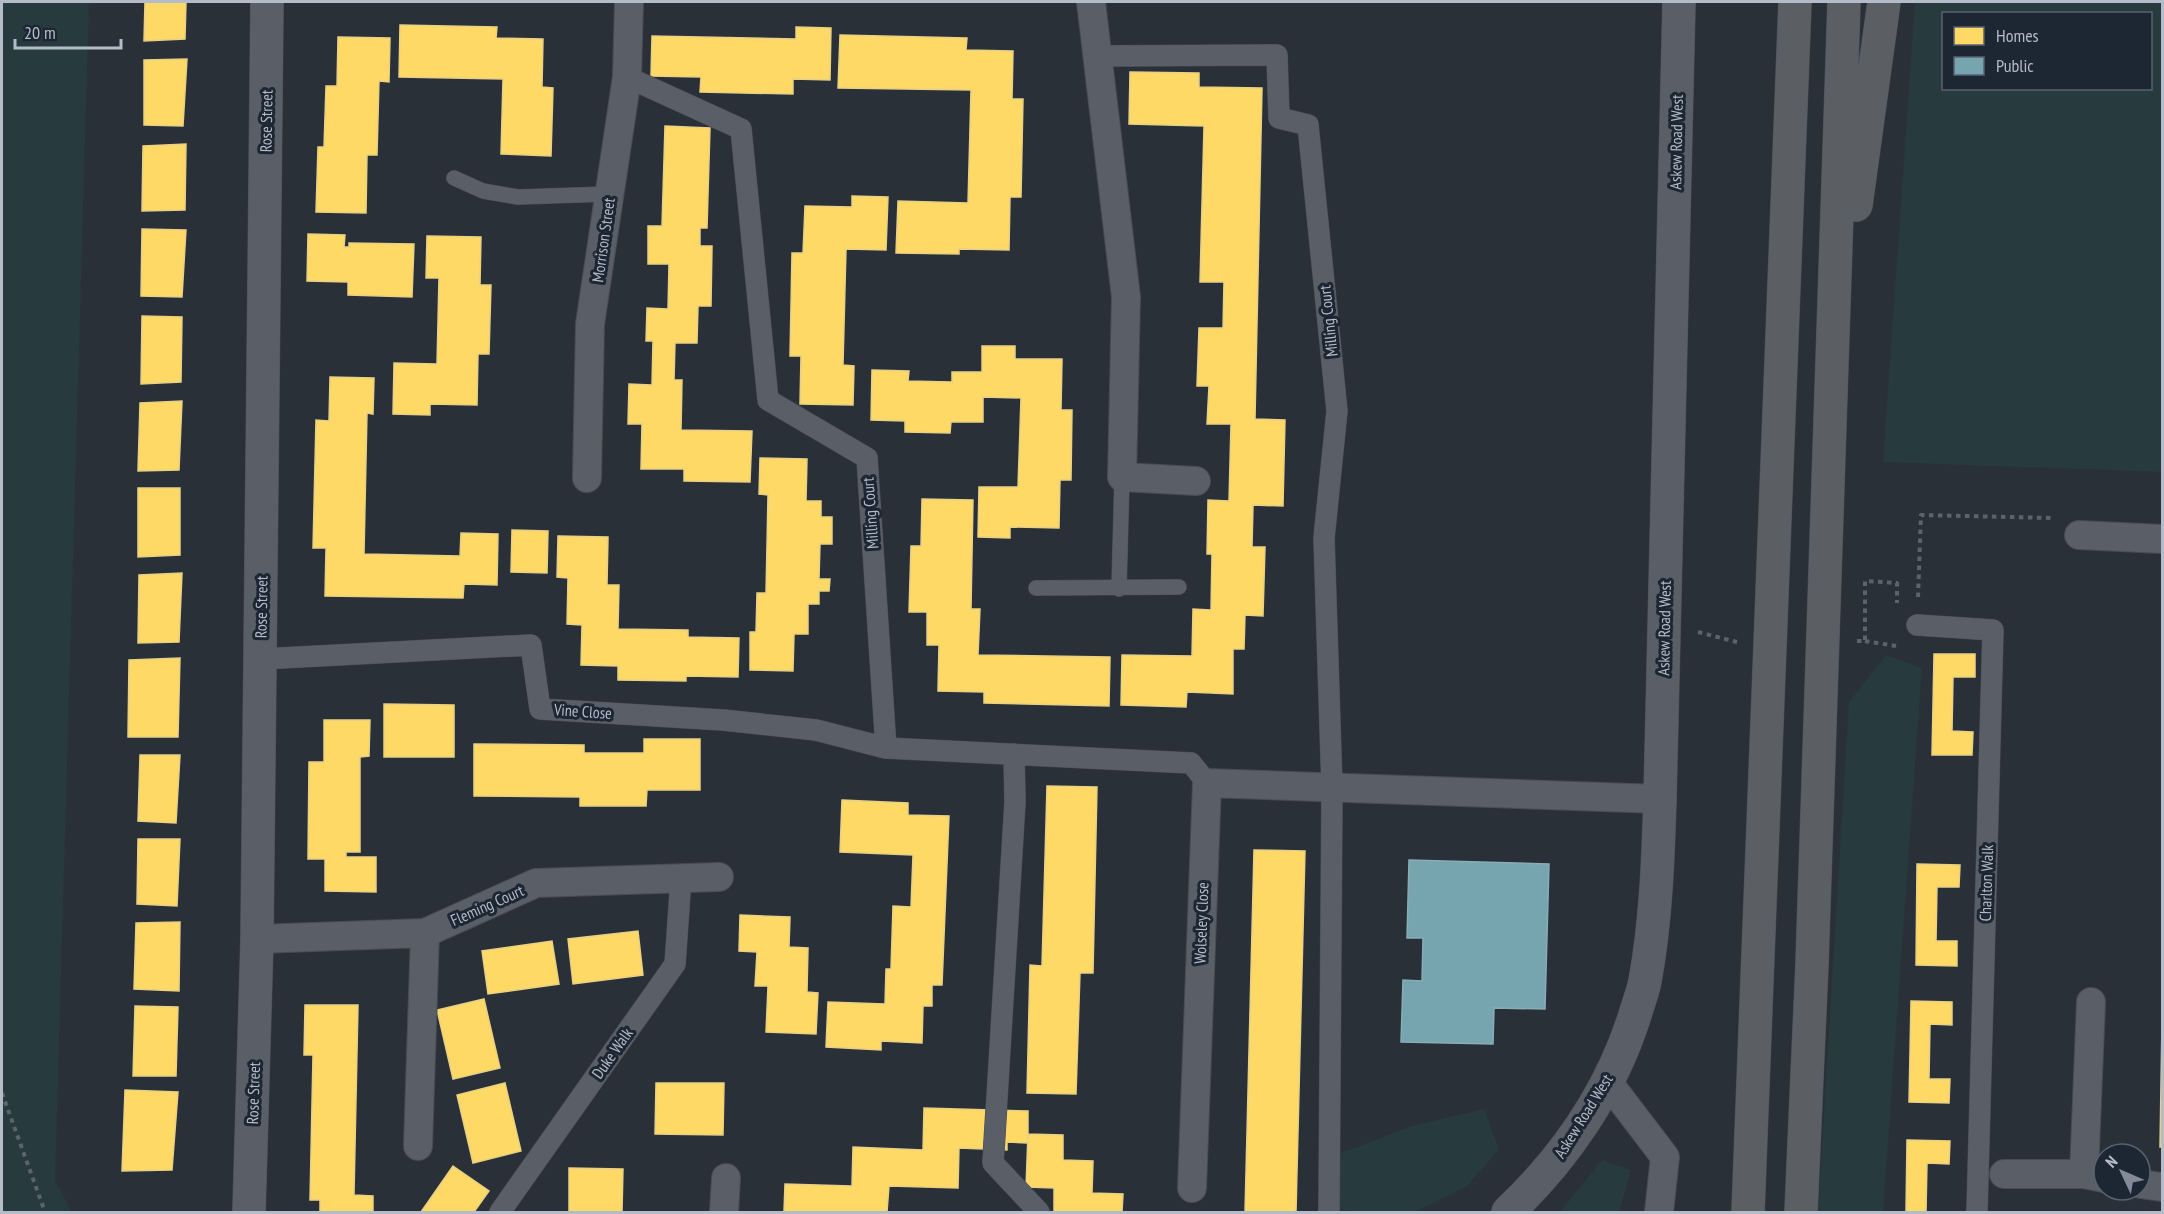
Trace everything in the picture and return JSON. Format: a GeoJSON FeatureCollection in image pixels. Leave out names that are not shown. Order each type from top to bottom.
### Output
{"type":"FeatureCollection","features":[{"type":"Feature","properties":{"kind":"highway"},"geometry":{"type":"LineString","coordinates":[[1748,1212],[1795,2]]}},
{"type":"Feature","properties":{"kind":"highway"},"geometry":{"type":"LineString","coordinates":[[1801,1212],[1813,952],[1844,2]]}},
{"type":"Feature","properties":{"kind":"highway"},"geometry":{"type":"LineString","coordinates":[[1831,377],[1884,2]]}},
{"type":"Feature","properties":{"kind":"street","name":"Rose Street"},"geometry":{"type":"LineString","coordinates":[[249,1212],[257,939],[267,2]]}},
{"type":"Feature","properties":{"kind":"street","name":"Morrison Street"},"geometry":{"type":"LineString","coordinates":[[587,478],[590,324],[627,77],[629,2]]}},
{"type":"Feature","properties":{"kind":"street"},"geometry":{"type":"LineString","coordinates":[[1091,2],[1126,297],[1122,477],[1196,481]]}},
{"type":"Feature","properties":{"kind":"street","name":"Askew Road West"},"geometry":{"type":"LineString","coordinates":[[1508,1212],[1539,1183],[1573,1138],[1607,1081],[1628,1035],[1645,983],[1656,906],[1679,2]]}},
{"type":"Feature","properties":{"kind":"street","name":"Milling Court"},"geometry":{"type":"LineString","coordinates":[[1098,56],[1277,56],[1279,118],[1308,125],[1337,411],[1324,538],[1332,788]]}},
{"type":"Feature","properties":{"kind":"street","name":"Milling Court"},"geometry":{"type":"LineString","coordinates":[[627,77],[741,129],[768,400],[867,458],[886,748]]}},
{"type":"Feature","properties":{"kind":"street"},"geometry":{"type":"LineString","coordinates":[[2079,535],[2163,539]]}},
{"type":"Feature","properties":{"kind":"street","name":"Charlton Walk"},"geometry":{"type":"LineString","coordinates":[[1917,625],[1993,630],[1977,1212]]}},
{"type":"Feature","properties":{"kind":"street","name":"Vine Close"},"geometry":{"type":"LineString","coordinates":[[261,659],[531,645],[540,709],[723,720],[816,730],[886,748]]}},
{"type":"Feature","properties":{"kind":"street"},"geometry":{"type":"LineString","coordinates":[[886,748],[1191,763],[1207,783],[1660,799]]}},
{"type":"Feature","properties":{"kind":"street"},"geometry":{"type":"LineString","coordinates":[[1014,754],[1015,802],[993,1163],[1039,1212]]}},
{"type":"Feature","properties":{"kind":"street","name":"Wolseley Close"},"geometry":{"type":"LineString","coordinates":[[1192,1188],[1207,783]]}},
{"type":"Feature","properties":{"kind":"street"},"geometry":{"type":"LineString","coordinates":[[1329,1212],[1332,788]]}},
{"type":"Feature","properties":{"kind":"street","name":"Fleming Court"},"geometry":{"type":"LineString","coordinates":[[257,939],[425,933],[536,883],[719,877]]}},
{"type":"Feature","properties":{"kind":"street","name":"Duke Walk"},"geometry":{"type":"LineString","coordinates":[[500,1212],[675,963],[681,879]]}},
{"type":"Feature","properties":{"kind":"street"},"geometry":{"type":"LineString","coordinates":[[418,1146],[425,933]]}},
{"type":"Feature","properties":{"kind":"street"},"geometry":{"type":"LineString","coordinates":[[2091,1002],[2093,1142]]}},
{"type":"Feature","properties":{"kind":"street"},"geometry":{"type":"LineString","coordinates":[[1607,1081],[1665,1157],[1659,1212]]}},
{"type":"Feature","properties":{"kind":"street"},"geometry":{"type":"LineString","coordinates":[[2004,1174],[2092,1176]]}},
{"type":"Feature","properties":{"kind":"street"},"geometry":{"type":"LineString","coordinates":[[724,1212],[726,1178]]}},
{"type":"Feature","properties":{"kind":"lane"},"geometry":{"type":"LineString","coordinates":[[454,178],[483,191],[518,197],[609,194]]}},
{"type":"Feature","properties":{"kind":"lane"},"geometry":{"type":"LineString","coordinates":[[1119,589],[1122,477]]}},
{"type":"Feature","properties":{"kind":"lane"},"geometry":{"type":"LineString","coordinates":[[1036,588],[1179,587]]}},
{"type":"Feature","properties":{"kind":"path"},"geometry":{"type":"LineString","coordinates":[[1917,625],[1921,515],[2054,519],[2079,535]]}},
{"type":"Feature","properties":{"kind":"path"},"geometry":{"type":"LineString","coordinates":[[1865,641],[1866,581],[1897,583],[1897,604]]}},
{"type":"Feature","properties":{"kind":"path"},"geometry":{"type":"LineString","coordinates":[[1853,640],[1897,646],[1897,636]]}},
{"type":"Feature","properties":{"kind":"path"},"geometry":{"type":"LineString","coordinates":[[2,1093],[45,1212]]}},
{"type":"Feature","properties":{"kind":"green space"},"geometry":{"type":"Polygon","coordinates":[[[2,2],[89,2],[55,1181],[72,1212],[2,1212],[2,2]]]}},
{"type":"Feature","properties":{"kind":"green space"},"geometry":{"type":"Polygon","coordinates":[[[1915,2],[2162,2],[2162,472],[1883,462],[1915,2]]]}},
{"type":"Feature","properties":{"kind":"green space"},"geometry":{"type":"Polygon","coordinates":[[[1886,655],[1922,668],[1883,1212],[1818,1212],[1849,702],[1886,655]]]}},
{"type":"Feature","properties":{"kind":"green space"},"geometry":{"type":"Polygon","coordinates":[[[1484,1109],[1499,1150],[1467,1186],[1415,1212],[1356,1212],[1339,1209],[1341,1153],[1412,1126],[1484,1109]]]}},
{"type":"Feature","properties":{"kind":"green space"},"geometry":{"type":"Polygon","coordinates":[[[1602,1160],[1631,1170],[1619,1212],[1560,1212],[1602,1160]]]}},
{"type":"Feature","properties":{"kind":"building: Homes"},"geometry":{"type":"Polygon","coordinates":[[[145,2],[186,2],[185,39],[144,41],[145,2]]]}},
{"type":"Feature","properties":{"kind":"building: Homes"},"geometry":{"type":"Polygon","coordinates":[[[400,25],[497,27],[496,38],[543,39],[542,87],[553,88],[551,156],[501,154],[503,79],[399,77],[400,25]]]}},
{"type":"Feature","properties":{"kind":"building: Homes"},"geometry":{"type":"Polygon","coordinates":[[[796,27],[831,28],[830,80],[793,79],[793,94],[700,92],[701,77],[651,76],[652,36],[796,39],[796,27]]]}},
{"type":"Feature","properties":{"kind":"building: Homes"},"geometry":{"type":"Polygon","coordinates":[[[840,35],[967,38],[966,50],[1013,51],[1012,99],[1023,99],[1021,197],[1010,197],[1009,250],[959,249],[959,254],[896,253],[898,201],[968,203],[971,90],[838,88],[840,35]]]}},
{"type":"Feature","properties":{"kind":"building: Homes"},"geometry":{"type":"Polygon","coordinates":[[[338,37],[390,38],[389,82],[379,81],[377,155],[367,155],[366,213],[316,212],[318,147],[324,147],[326,86],[337,86],[338,37]]]}},
{"type":"Feature","properties":{"kind":"building: Homes"},"geometry":{"type":"Polygon","coordinates":[[[187,59],[183,126],[144,125],[144,60],[187,59]]]}},
{"type":"Feature","properties":{"kind":"building: Homes"},"geometry":{"type":"Polygon","coordinates":[[[1130,72],[1199,73],[1199,87],[1262,88],[1255,419],[1285,420],[1283,506],[1253,505],[1252,547],[1265,547],[1263,616],[1245,615],[1244,649],[1233,649],[1233,694],[1187,692],[1186,707],[1121,705],[1122,655],[1192,656],[1193,609],[1211,610],[1212,554],[1207,554],[1208,500],[1229,501],[1231,424],[1207,424],[1209,386],[1197,386],[1199,328],[1223,328],[1224,282],[1200,282],[1204,126],[1129,124],[1130,72]]]}},
{"type":"Feature","properties":{"kind":"building: Homes"},"geometry":{"type":"Polygon","coordinates":[[[665,126],[710,128],[707,228],[700,228],[700,246],[712,246],[711,306],[698,306],[697,343],[675,343],[674,380],[682,380],[681,430],[752,431],[750,482],[684,481],[684,469],[641,469],[642,424],[628,424],[629,384],[652,385],[653,341],[646,341],[647,308],[668,309],[669,264],[648,264],[648,226],[662,226],[665,126]]]}},
{"type":"Feature","properties":{"kind":"building: Homes"},"geometry":{"type":"Polygon","coordinates":[[[186,144],[185,210],[142,211],[143,146],[186,144]]]}},
{"type":"Feature","properties":{"kind":"building: Homes"},"geometry":{"type":"Polygon","coordinates":[[[852,196],[888,197],[886,250],[846,249],[843,365],[854,366],[853,405],[800,404],[801,356],[790,356],[792,253],[803,253],[805,206],[852,207],[852,196]]]}},
{"type":"Feature","properties":{"kind":"building: Homes"},"geometry":{"type":"Polygon","coordinates":[[[142,229],[186,230],[182,297],[141,296],[142,229]]]}},
{"type":"Feature","properties":{"kind":"building: Homes"},"geometry":{"type":"Polygon","coordinates":[[[308,234],[345,235],[344,247],[349,247],[349,243],[414,244],[412,297],[348,295],[348,282],[307,281],[308,234]]]}},
{"type":"Feature","properties":{"kind":"building: Homes"},"geometry":{"type":"Polygon","coordinates":[[[427,236],[481,237],[480,285],[491,285],[489,354],[478,354],[477,405],[430,404],[430,415],[393,414],[394,363],[437,364],[439,278],[426,278],[427,236]]]}},
{"type":"Feature","properties":{"kind":"building: Homes"},"geometry":{"type":"Polygon","coordinates":[[[142,316],[182,317],[181,382],[141,384],[142,316]]]}},
{"type":"Feature","properties":{"kind":"building: Homes"},"geometry":{"type":"Polygon","coordinates":[[[982,346],[1015,346],[1015,359],[1062,359],[1061,410],[1072,410],[1071,480],[1060,480],[1059,528],[1010,527],[1010,538],[978,537],[979,487],[1018,487],[1021,398],[983,397],[983,422],[951,422],[950,433],[905,432],[905,421],[871,420],[872,370],[909,371],[908,381],[952,382],[952,372],[982,372],[982,346]]]}},
{"type":"Feature","properties":{"kind":"building: Homes"},"geometry":{"type":"Polygon","coordinates":[[[330,377],[374,378],[373,414],[367,413],[364,554],[460,556],[461,533],[498,534],[497,585],[464,584],[463,598],[325,596],[326,548],[313,548],[316,420],[329,421],[330,377]]]}},
{"type":"Feature","properties":{"kind":"building: Homes"},"geometry":{"type":"Polygon","coordinates":[[[182,401],[179,470],[138,471],[140,403],[182,401]]]}},
{"type":"Feature","properties":{"kind":"building: Homes"},"geometry":{"type":"Polygon","coordinates":[[[760,458],[807,459],[806,501],[821,501],[821,517],[832,517],[832,544],[820,544],[819,579],[830,579],[829,591],[819,591],[819,604],[808,604],[808,634],[794,634],[793,671],[750,670],[750,632],[756,632],[757,593],[766,593],[768,495],[759,494],[760,458]]]}},
{"type":"Feature","properties":{"kind":"building: Homes"},"geometry":{"type":"Polygon","coordinates":[[[138,488],[180,488],[180,555],[138,557],[138,488]]]}},
{"type":"Feature","properties":{"kind":"building: Homes"},"geometry":{"type":"Polygon","coordinates":[[[922,499],[973,500],[971,609],[980,609],[978,655],[1110,657],[1109,706],[984,703],[984,692],[938,691],[939,645],[927,645],[927,612],[909,612],[911,546],[921,546],[922,499]]]}},
{"type":"Feature","properties":{"kind":"building: Homes"},"geometry":{"type":"Polygon","coordinates":[[[512,530],[548,531],[547,573],[511,572],[512,530]]]}},
{"type":"Feature","properties":{"kind":"building: Homes"},"geometry":{"type":"Polygon","coordinates":[[[558,536],[608,537],[607,585],[619,585],[618,629],[688,630],[688,637],[739,638],[738,677],[686,676],[686,681],[618,680],[618,666],[581,665],[582,625],[567,624],[568,578],[557,577],[558,536]]]}},
{"type":"Feature","properties":{"kind":"building: Homes"},"geometry":{"type":"Polygon","coordinates":[[[182,573],[179,642],[138,643],[139,575],[182,573]]]}},
{"type":"Feature","properties":{"kind":"building: Homes"},"geometry":{"type":"Polygon","coordinates":[[[1934,654],[1975,654],[1975,677],[1953,677],[1952,731],[1973,732],[1972,755],[1932,755],[1934,654]]]}},
{"type":"Feature","properties":{"kind":"building: Homes"},"geometry":{"type":"Polygon","coordinates":[[[180,658],[178,737],[128,737],[129,660],[180,658]]]}},
{"type":"Feature","properties":{"kind":"building: Homes"},"geometry":{"type":"Polygon","coordinates":[[[384,704],[454,705],[454,757],[384,757],[384,704]]]}},
{"type":"Feature","properties":{"kind":"building: Homes"},"geometry":{"type":"Polygon","coordinates":[[[324,720],[370,720],[369,756],[360,757],[360,852],[346,852],[346,857],[376,857],[376,892],[325,891],[325,859],[308,859],[309,762],[324,762],[324,720]]]}},
{"type":"Feature","properties":{"kind":"building: Homes"},"geometry":{"type":"Polygon","coordinates":[[[644,739],[700,739],[700,790],[647,790],[646,806],[580,806],[580,797],[474,796],[474,744],[584,745],[584,753],[644,753],[644,739]]]}},
{"type":"Feature","properties":{"kind":"building: Homes"},"geometry":{"type":"Polygon","coordinates":[[[140,755],[180,755],[176,823],[138,821],[140,755]]]}},
{"type":"Feature","properties":{"kind":"building: Homes"},"geometry":{"type":"Polygon","coordinates":[[[1047,786],[1097,787],[1093,973],[1080,973],[1076,1094],[1027,1093],[1030,965],[1042,966],[1047,786]]]}},
{"type":"Feature","properties":{"kind":"building: Homes"},"geometry":{"type":"Polygon","coordinates":[[[842,800],[908,803],[908,815],[949,816],[942,985],[932,985],[932,1006],[923,1006],[922,1043],[881,1041],[881,1050],[826,1047],[828,1002],[885,1004],[886,969],[891,969],[893,906],[911,907],[913,855],[840,852],[842,800]]]}},
{"type":"Feature","properties":{"kind":"building: Homes"},"geometry":{"type":"Polygon","coordinates":[[[138,839],[180,839],[177,906],[137,904],[138,839]]]}},
{"type":"Feature","properties":{"kind":"building: Homes"},"geometry":{"type":"Polygon","coordinates":[[[1254,850],[1305,851],[1296,1212],[1245,1212],[1254,850]]]}},
{"type":"Feature","properties":{"kind":"building: Homes"},"geometry":{"type":"Polygon","coordinates":[[[1917,864],[1960,865],[1959,887],[1937,887],[1936,941],[1957,941],[1957,966],[1916,965],[1917,864]]]}},
{"type":"Feature","properties":{"kind":"building: Homes"},"geometry":{"type":"Polygon","coordinates":[[[740,915],[790,917],[789,947],[808,948],[807,992],[818,993],[816,1034],[766,1032],[768,986],[755,986],[757,952],[739,951],[740,915]]]}},
{"type":"Feature","properties":{"kind":"building: Homes"},"geometry":{"type":"Polygon","coordinates":[[[180,922],[179,991],[134,989],[136,923],[180,922]]]}},
{"type":"Feature","properties":{"kind":"building: Homes"},"geometry":{"type":"Polygon","coordinates":[[[638,931],[643,975],[573,984],[568,939],[638,931]]]}},
{"type":"Feature","properties":{"kind":"building: Homes"},"geometry":{"type":"Polygon","coordinates":[[[552,941],[559,984],[488,994],[482,951],[552,941]]]}},
{"type":"Feature","properties":{"kind":"building: Homes"},"geometry":{"type":"Polygon","coordinates":[[[484,999],[500,1068],[453,1079],[437,1010],[484,999]]]}},
{"type":"Feature","properties":{"kind":"building: Homes"},"geometry":{"type":"Polygon","coordinates":[[[1911,1001],[1952,1002],[1952,1025],[1930,1024],[1929,1079],[1950,1079],[1949,1103],[1909,1102],[1911,1001]]]}},
{"type":"Feature","properties":{"kind":"building: Homes"},"geometry":{"type":"Polygon","coordinates":[[[305,1005],[358,1005],[354,1195],[373,1196],[373,1212],[320,1212],[320,1200],[310,1200],[313,1055],[304,1055],[305,1005]]]}},
{"type":"Feature","properties":{"kind":"building: Homes"},"geometry":{"type":"Polygon","coordinates":[[[135,1006],[178,1007],[176,1076],[133,1076],[135,1006]]]}},
{"type":"Feature","properties":{"kind":"building: Homes"},"geometry":{"type":"Polygon","coordinates":[[[2162,1022],[2162,1147],[2160,1147],[2162,1022]]]}},
{"type":"Feature","properties":{"kind":"building: Homes"},"geometry":{"type":"Polygon","coordinates":[[[505,1083],[521,1151],[473,1163],[457,1095],[505,1083]]]}},
{"type":"Feature","properties":{"kind":"building: Homes"},"geometry":{"type":"Polygon","coordinates":[[[656,1083],[724,1083],[723,1135],[655,1134],[656,1083]]]}},
{"type":"Feature","properties":{"kind":"building: Homes"},"geometry":{"type":"Polygon","coordinates":[[[125,1090],[178,1092],[172,1170],[122,1171],[125,1090]]]}},
{"type":"Feature","properties":{"kind":"building: Homes"},"geometry":{"type":"Polygon","coordinates":[[[924,1108],[1028,1111],[1027,1143],[1007,1142],[1007,1150],[959,1148],[958,1188],[889,1186],[887,1212],[784,1212],[785,1184],[852,1186],[853,1147],[923,1150],[924,1108]]]}},
{"type":"Feature","properties":{"kind":"building: Homes"},"geometry":{"type":"Polygon","coordinates":[[[1028,1134],[1063,1135],[1063,1160],[1093,1161],[1092,1193],[1123,1194],[1122,1212],[1054,1212],[1054,1188],[1026,1187],[1028,1134]]]}},
{"type":"Feature","properties":{"kind":"building: Homes"},"geometry":{"type":"Polygon","coordinates":[[[1907,1140],[1950,1141],[1949,1164],[1927,1163],[1926,1212],[1906,1212],[1907,1140]]]}},
{"type":"Feature","properties":{"kind":"building: Homes"},"geometry":{"type":"Polygon","coordinates":[[[453,1166],[489,1191],[474,1212],[421,1212],[453,1166]]]}},
{"type":"Feature","properties":{"kind":"building: Homes"},"geometry":{"type":"Polygon","coordinates":[[[569,1168],[623,1169],[622,1212],[569,1212],[569,1168]]]}},
{"type":"Feature","properties":{"kind":"building: Public"},"geometry":{"type":"Polygon","coordinates":[[[1409,860],[1549,864],[1545,1009],[1494,1008],[1493,1044],[1401,1042],[1403,980],[1422,981],[1423,938],[1407,938],[1409,860]]]}}]}
